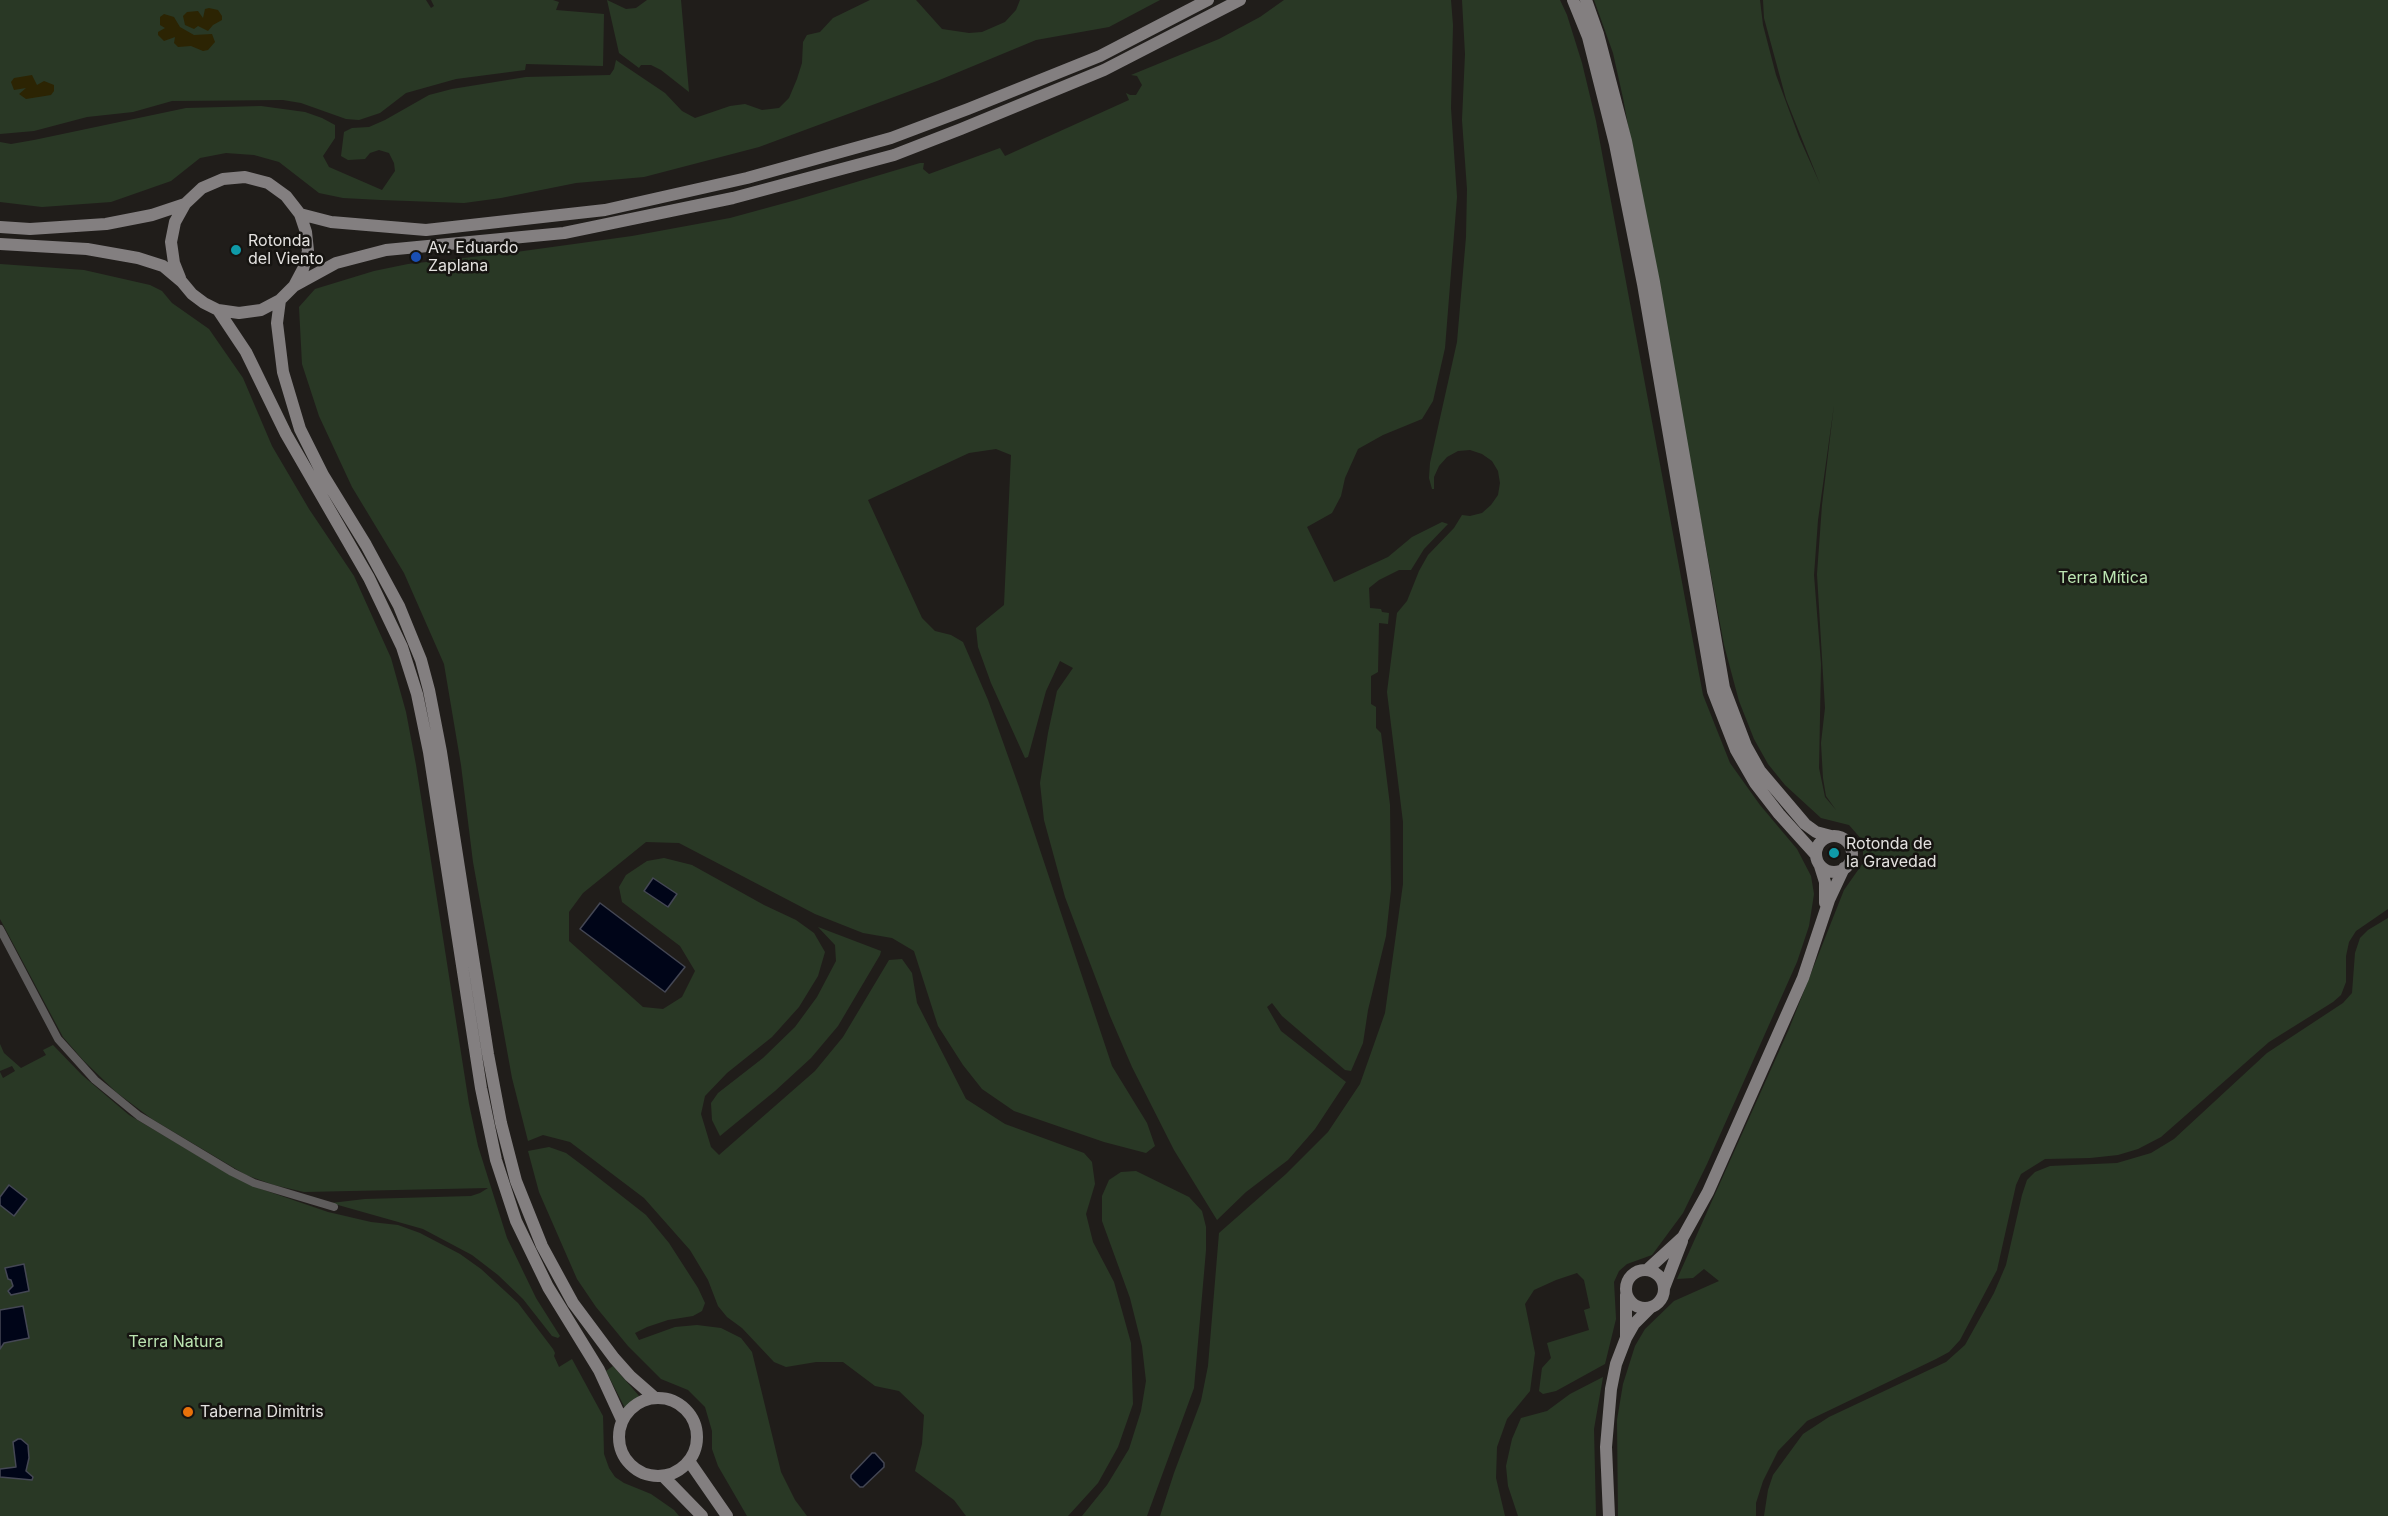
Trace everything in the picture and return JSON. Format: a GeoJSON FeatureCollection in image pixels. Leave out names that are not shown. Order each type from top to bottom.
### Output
{"type":"FeatureCollection","features":[{"type":"Feature","properties":{"kind":"main road"},"geometry":{"type":"LineString","coordinates":[[300,214],[331,222],[426,230],[605,210],[747,178],[891,138],[968,109],[1100,56],[1208,0]]}},
{"type":"Feature","properties":{"kind":"main road"},"geometry":{"type":"LineString","coordinates":[[0,244],[87,249],[138,258],[163,266],[198,298],[218,310],[239,313],[261,310],[280,300],[294,286],[336,263],[386,250],[564,233],[734,198],[894,155],[1104,70],[1240,0]]}},
{"type":"Feature","properties":{"kind":"main road"},"geometry":{"type":"LineString","coordinates":[[1574,0],[1588,37],[1617,155],[1643,284],[1713,691],[1736,750],[1755,783],[1818,861],[1835,872],[1844,868],[1851,861],[1849,844],[1840,837],[1816,832],[1805,824],[1760,771],[1746,746],[1724,688],[1658,305],[1626,141],[1599,34],[1586,0]]}},
{"type":"Feature","properties":{"kind":"main road"},"geometry":{"type":"LineString","coordinates":[[182,282],[174,263],[171,243],[175,222],[185,204],[202,188],[223,179],[245,177],[268,183],[277,189],[286,196],[300,214],[306,232],[308,250],[303,269],[294,286]]}},
{"type":"Feature","properties":{"kind":"main road"},"geometry":{"type":"LineString","coordinates":[[0,227],[30,229],[106,224],[152,215],[185,204]]}},
{"type":"Feature","properties":{"kind":"main road"},"geometry":{"type":"LineString","coordinates":[[280,300],[277,323],[283,372],[300,429],[323,475],[366,545],[399,606],[421,660],[441,752],[488,1054],[501,1123],[516,1181],[542,1246],[573,1303],[614,1358],[654,1397]]}},
{"type":"Feature","properties":{"kind":"main road"},"geometry":{"type":"LineString","coordinates":[[218,310],[246,352],[286,434],[369,578],[402,647],[417,694],[429,752],[482,1088],[496,1160],[516,1221],[548,1287],[599,1370],[622,1420]]}},
{"type":"Feature","properties":{"kind":"main road"},"geometry":{"type":"LineString","coordinates":[[1825,914],[1825,882],[1818,861],[1821,841],[1831,836]]}},
{"type":"Feature","properties":{"kind":"main road"},"geometry":{"type":"LineString","coordinates":[[1609,1516],[1606,1447],[1611,1389],[1616,1364],[1634,1324],[1662,1298],[1683,1237],[1708,1192],[1803,978],[1844,868]]}},
{"type":"Feature","properties":{"kind":"main road"},"geometry":{"type":"LineString","coordinates":[[1647,1270],[1683,1237]]}},
{"type":"Feature","properties":{"kind":"main road"},"geometry":{"type":"LineString","coordinates":[[1626,1338],[1625,1286],[1630,1276],[1647,1270],[1659,1276],[1664,1288]]}},
{"type":"Feature","properties":{"kind":"main road"},"geometry":{"type":"LineString","coordinates":[[1626,1294],[1635,1306],[1650,1308]]}},
{"type":"Feature","properties":{"kind":"main road"},"geometry":{"type":"LineString","coordinates":[[654,1397],[672,1400],[691,1415],[697,1438],[695,1450],[689,1461],[682,1468],[663,1476],[644,1474],[629,1464],[620,1447],[618,1437],[622,1420],[630,1409],[639,1402],[654,1397]]}},
{"type":"Feature","properties":{"kind":"main road"},"geometry":{"type":"LineString","coordinates":[[689,1461],[727,1516]]}},
{"type":"Feature","properties":{"kind":"main road"},"geometry":{"type":"LineString","coordinates":[[663,1476],[702,1516]]}},
{"type":"Feature","properties":{"kind":"street"},"geometry":{"type":"LineString","coordinates":[[0,929],[58,1039],[104,1088],[139,1116],[232,1172],[261,1185],[334,1208]]}},
{"type":"Feature","properties":{"kind":"green space"},"geometry":{"type":"Polygon","coordinates":[[[0,0],[426,0],[431,8],[434,6],[431,0],[553,0],[559,2],[556,10],[604,14],[603,66],[526,64],[525,70],[456,79],[406,93],[380,113],[359,120],[346,119],[301,103],[283,100],[172,101],[133,112],[87,117],[34,131],[0,134],[0,0]]]}},
{"type":"Feature","properties":{"kind":"green space"},"geometry":{"type":"Polygon","coordinates":[[[607,0],[626,9],[636,8],[647,0],[681,0],[689,92],[661,70],[651,65],[641,65],[639,68],[619,53],[607,0]]]}},
{"type":"Feature","properties":{"kind":"green space"},"geometry":{"type":"Polygon","coordinates":[[[870,0],[916,0],[942,29],[969,33],[982,32],[1005,22],[1016,10],[1020,0],[1160,0],[1109,27],[1036,40],[937,81],[759,147],[644,177],[576,183],[464,203],[343,198],[319,193],[279,162],[254,155],[226,153],[200,158],[171,181],[111,202],[42,207],[0,202],[0,142],[11,144],[34,140],[186,108],[261,106],[305,112],[322,118],[335,125],[335,138],[323,156],[329,167],[382,190],[395,171],[389,153],[379,150],[370,153],[365,159],[348,160],[341,156],[344,132],[352,128],[369,127],[429,95],[452,89],[526,77],[610,75],[616,60],[665,93],[682,111],[695,118],[730,106],[745,104],[762,110],[779,108],[789,98],[797,79],[802,63],[803,42],[807,35],[820,32],[833,18],[870,0]]]}},
{"type":"Feature","properties":{"kind":"green space"},"geometry":{"type":"Polygon","coordinates":[[[1284,0],[1451,0],[1453,25],[1451,108],[1457,197],[1445,348],[1433,401],[1422,419],[1383,435],[1358,449],[1345,478],[1341,496],[1332,513],[1307,527],[1334,582],[1388,557],[1412,537],[1442,522],[1448,524],[1424,549],[1411,570],[1399,570],[1369,588],[1370,608],[1381,609],[1382,612],[1389,613],[1388,624],[1379,623],[1378,672],[1371,676],[1371,704],[1376,707],[1376,728],[1381,733],[1390,805],[1391,889],[1386,936],[1368,1010],[1363,1043],[1351,1071],[1345,1070],[1282,1016],[1272,1003],[1267,1007],[1281,1031],[1346,1082],[1315,1129],[1288,1160],[1246,1192],[1217,1220],[1174,1150],[1132,1067],[1065,897],[1044,820],[1040,783],[1048,733],[1057,691],[1073,668],[1060,661],[1046,691],[1028,757],[1025,758],[991,683],[978,647],[976,628],[1004,605],[1011,455],[996,449],[969,453],[868,500],[922,618],[935,631],[951,635],[963,642],[988,700],[1019,787],[1112,1066],[1147,1123],[1155,1146],[1146,1153],[1104,1142],[1014,1111],[982,1089],[963,1065],[938,1026],[914,951],[892,938],[863,933],[815,914],[679,843],[646,842],[583,893],[569,912],[569,941],[643,1007],[663,1009],[682,997],[695,971],[680,946],[622,902],[619,887],[626,875],[647,861],[664,858],[692,865],[796,920],[814,933],[825,952],[818,976],[799,1007],[772,1037],[727,1073],[705,1096],[701,1114],[711,1147],[719,1155],[815,1071],[843,1037],[889,960],[902,959],[912,973],[917,1003],[966,1099],[1005,1124],[1084,1153],[1092,1162],[1095,1184],[1086,1214],[1093,1242],[1114,1282],[1131,1343],[1133,1404],[1118,1447],[1098,1483],[1068,1516],[966,1516],[954,1500],[915,1471],[922,1444],[924,1415],[899,1391],[875,1386],[843,1362],[816,1362],[786,1367],[774,1362],[718,1306],[708,1280],[690,1250],[644,1198],[570,1142],[543,1135],[528,1141],[512,1078],[473,862],[461,765],[444,664],[404,573],[352,487],[319,416],[302,364],[299,307],[315,289],[374,271],[408,264],[632,236],[730,218],[920,163],[924,163],[923,169],[929,174],[1000,148],[1005,156],[1129,100],[1126,93],[1136,95],[1142,85],[1137,76],[1131,75],[1219,39],[1260,17],[1284,0]]]}},
{"type":"Feature","properties":{"kind":"green space"},"geometry":{"type":"Polygon","coordinates":[[[1462,0],[1560,0],[1567,15],[1582,63],[1596,121],[1703,695],[1730,763],[1760,805],[1797,849],[1811,876],[1814,894],[1809,926],[1797,962],[1683,1213],[1652,1255],[1627,1264],[1619,1271],[1614,1282],[1616,1319],[1605,1364],[1556,1391],[1543,1394],[1539,1391],[1542,1368],[1551,1358],[1547,1343],[1589,1330],[1584,1310],[1590,1308],[1584,1280],[1577,1273],[1556,1280],[1534,1290],[1525,1304],[1535,1353],[1530,1391],[1507,1419],[1497,1447],[1496,1478],[1505,1516],[1160,1516],[1201,1401],[1208,1366],[1219,1233],[1286,1174],[1328,1132],[1360,1084],[1385,1013],[1403,884],[1403,822],[1387,692],[1397,613],[1407,601],[1428,555],[1454,528],[1462,515],[1482,513],[1498,495],[1500,483],[1498,471],[1492,461],[1470,450],[1458,451],[1447,457],[1439,466],[1434,477],[1434,489],[1432,489],[1429,478],[1430,463],[1457,342],[1466,237],[1467,189],[1462,120],[1465,54],[1462,0]]]}},
{"type":"Feature","properties":{"kind":"green space","name":"Terra Mítica"},"geometry":{"type":"Polygon","coordinates":[[[1594,0],[1760,0],[1763,25],[1776,75],[1799,137],[1820,184],[1786,99],[1764,18],[1763,0],[2388,0],[2388,909],[2356,931],[2349,942],[2346,956],[2346,982],[2341,995],[2269,1042],[2161,1137],[2138,1149],[2118,1155],[2045,1159],[2021,1174],[2016,1185],[1997,1270],[1960,1340],[1949,1352],[1936,1359],[1807,1421],[1778,1451],[1763,1481],[1756,1503],[1756,1516],[1618,1516],[1617,1420],[1623,1384],[1635,1346],[1645,1329],[1674,1301],[1719,1281],[1704,1269],[1693,1278],[1677,1279],[1789,1029],[1844,890],[1863,863],[1863,841],[1849,825],[1821,818],[1785,785],[1768,764],[1754,739],[1739,701],[1724,645],[1613,53],[1594,0]],[[1834,405],[1818,520],[1814,575],[1821,664],[1819,768],[1825,797],[1836,810],[1826,796],[1821,743],[1825,708],[1817,574],[1822,505],[1834,405]]]}},
{"type":"Feature","properties":{"kind":"green space"},"geometry":{"type":"Polygon","coordinates":[[[0,264],[84,270],[150,285],[162,291],[172,303],[209,329],[243,378],[272,446],[309,509],[354,576],[391,658],[406,712],[469,1104],[478,1146],[507,1238],[536,1298],[560,1336],[558,1338],[552,1336],[523,1299],[498,1275],[472,1255],[423,1229],[331,1203],[365,1199],[471,1196],[488,1188],[304,1192],[246,1175],[152,1119],[116,1092],[83,1060],[63,1037],[0,919],[0,264]]]}},
{"type":"Feature","properties":{"kind":"green space"},"geometry":{"type":"Polygon","coordinates":[[[2388,918],[2388,1516],[1764,1516],[1773,1475],[1803,1434],[1829,1417],[1946,1362],[1965,1345],[1994,1293],[2006,1265],[2022,1195],[2027,1180],[2035,1172],[2050,1166],[2117,1163],[2151,1153],[2174,1139],[2267,1053],[2343,1003],[2352,993],[2355,953],[2360,938],[2368,930],[2388,918]]]}},
{"type":"Feature","properties":{"kind":"green space"},"geometry":{"type":"Polygon","coordinates":[[[818,927],[881,951],[880,955],[838,1026],[811,1058],[720,1136],[712,1120],[711,1103],[718,1093],[763,1058],[795,1027],[817,997],[836,961],[835,945],[818,927]]]}},
{"type":"Feature","properties":{"kind":"green space","name":"Terra Natura"},"geometry":{"type":"Polygon","coordinates":[[[0,1044],[4,1053],[21,1068],[46,1055],[43,1050],[53,1045],[82,1075],[129,1115],[227,1173],[261,1189],[328,1212],[371,1222],[398,1225],[420,1233],[460,1254],[481,1269],[518,1303],[553,1349],[559,1367],[572,1359],[603,1416],[604,1454],[615,1477],[651,1494],[679,1516],[0,1516],[0,1072],[3,1078],[15,1071],[12,1066],[0,1071],[0,1044]]]}},
{"type":"Feature","properties":{"kind":"green space"},"geometry":{"type":"Polygon","coordinates":[[[549,1147],[566,1153],[646,1215],[669,1243],[705,1303],[702,1311],[693,1316],[668,1320],[635,1333],[639,1340],[675,1327],[697,1325],[721,1328],[741,1338],[752,1352],[781,1472],[795,1500],[807,1516],[747,1516],[718,1466],[712,1449],[712,1431],[705,1407],[688,1390],[661,1379],[628,1346],[596,1307],[577,1279],[539,1192],[528,1151],[549,1147]]]}},
{"type":"Feature","properties":{"kind":"green space"},"geometry":{"type":"Polygon","coordinates":[[[1136,1171],[1189,1197],[1202,1211],[1206,1227],[1206,1250],[1194,1388],[1147,1516],[1082,1516],[1107,1485],[1129,1449],[1141,1411],[1146,1381],[1142,1346],[1130,1298],[1102,1221],[1102,1196],[1109,1180],[1121,1172],[1136,1171]]]}},
{"type":"Feature","properties":{"kind":"green space"},"geometry":{"type":"Polygon","coordinates":[[[613,1366],[640,1397],[625,1408],[606,1371],[613,1366]]]}},
{"type":"Feature","properties":{"kind":"green space"},"geometry":{"type":"Polygon","coordinates":[[[1603,1377],[1594,1429],[1596,1516],[1518,1516],[1508,1486],[1506,1466],[1512,1439],[1521,1418],[1547,1411],[1570,1394],[1603,1377]]]}},
{"type":"Feature","properties":{"kind":"sand"},"geometry":{"type":"Polygon","coordinates":[[[205,9],[218,10],[222,20],[208,31],[198,26],[194,29],[185,25],[183,16],[187,12],[198,11],[203,18],[205,9]]]}},
{"type":"Feature","properties":{"kind":"sand"},"geometry":{"type":"Polygon","coordinates":[[[164,14],[174,17],[180,27],[194,35],[212,34],[215,42],[208,50],[203,51],[191,46],[178,47],[174,43],[175,37],[164,41],[158,32],[165,28],[160,25],[160,17],[164,14]]]}},
{"type":"Feature","properties":{"kind":"sand"},"geometry":{"type":"Polygon","coordinates":[[[32,75],[37,85],[44,81],[54,85],[51,95],[26,99],[19,94],[26,88],[14,90],[11,82],[14,78],[32,75]]]}},
{"type":"Feature","properties":{"kind":"water"},"geometry":{"type":"Polygon","coordinates":[[[653,878],[677,894],[668,907],[644,891],[653,878]]]}},
{"type":"Feature","properties":{"kind":"water"},"geometry":{"type":"Polygon","coordinates":[[[600,903],[685,967],[665,992],[580,929],[600,903]]]}},
{"type":"Feature","properties":{"kind":"water"},"geometry":{"type":"Polygon","coordinates":[[[9,1185],[27,1199],[14,1216],[0,1205],[0,1197],[9,1185]]]}},
{"type":"Feature","properties":{"kind":"water"},"geometry":{"type":"Polygon","coordinates":[[[24,1264],[29,1291],[11,1295],[8,1291],[13,1286],[5,1268],[24,1264]]]}},
{"type":"Feature","properties":{"kind":"water"},"geometry":{"type":"Polygon","coordinates":[[[23,1306],[29,1338],[4,1343],[0,1349],[0,1310],[23,1306]]]}},
{"type":"Feature","properties":{"kind":"water"},"geometry":{"type":"Polygon","coordinates":[[[18,1439],[28,1445],[29,1458],[26,1471],[33,1477],[32,1480],[0,1477],[0,1469],[16,1467],[13,1442],[18,1439]]]}},
{"type":"Feature","properties":{"kind":"water"},"geometry":{"type":"Polygon","coordinates":[[[872,1453],[875,1453],[884,1463],[884,1467],[863,1487],[860,1487],[851,1475],[872,1453]]]}},
{"type":"Feature","properties":{"kind":"place","name":"Rotonda del Viento"},"geometry":{"type":"Point","coordinates":[236,250]}},
{"type":"Feature","properties":{"kind":"place","name":"Av. Eduardo Zaplana"},"geometry":{"type":"Point","coordinates":[416,257]}},
{"type":"Feature","properties":{"kind":"place","name":"Rotonda de la Gravedad"},"geometry":{"type":"Point","coordinates":[1834,853]}},
{"type":"Feature","properties":{"kind":"place","name":"Taberna Dimitris"},"geometry":{"type":"Point","coordinates":[188,1412]}}]}
